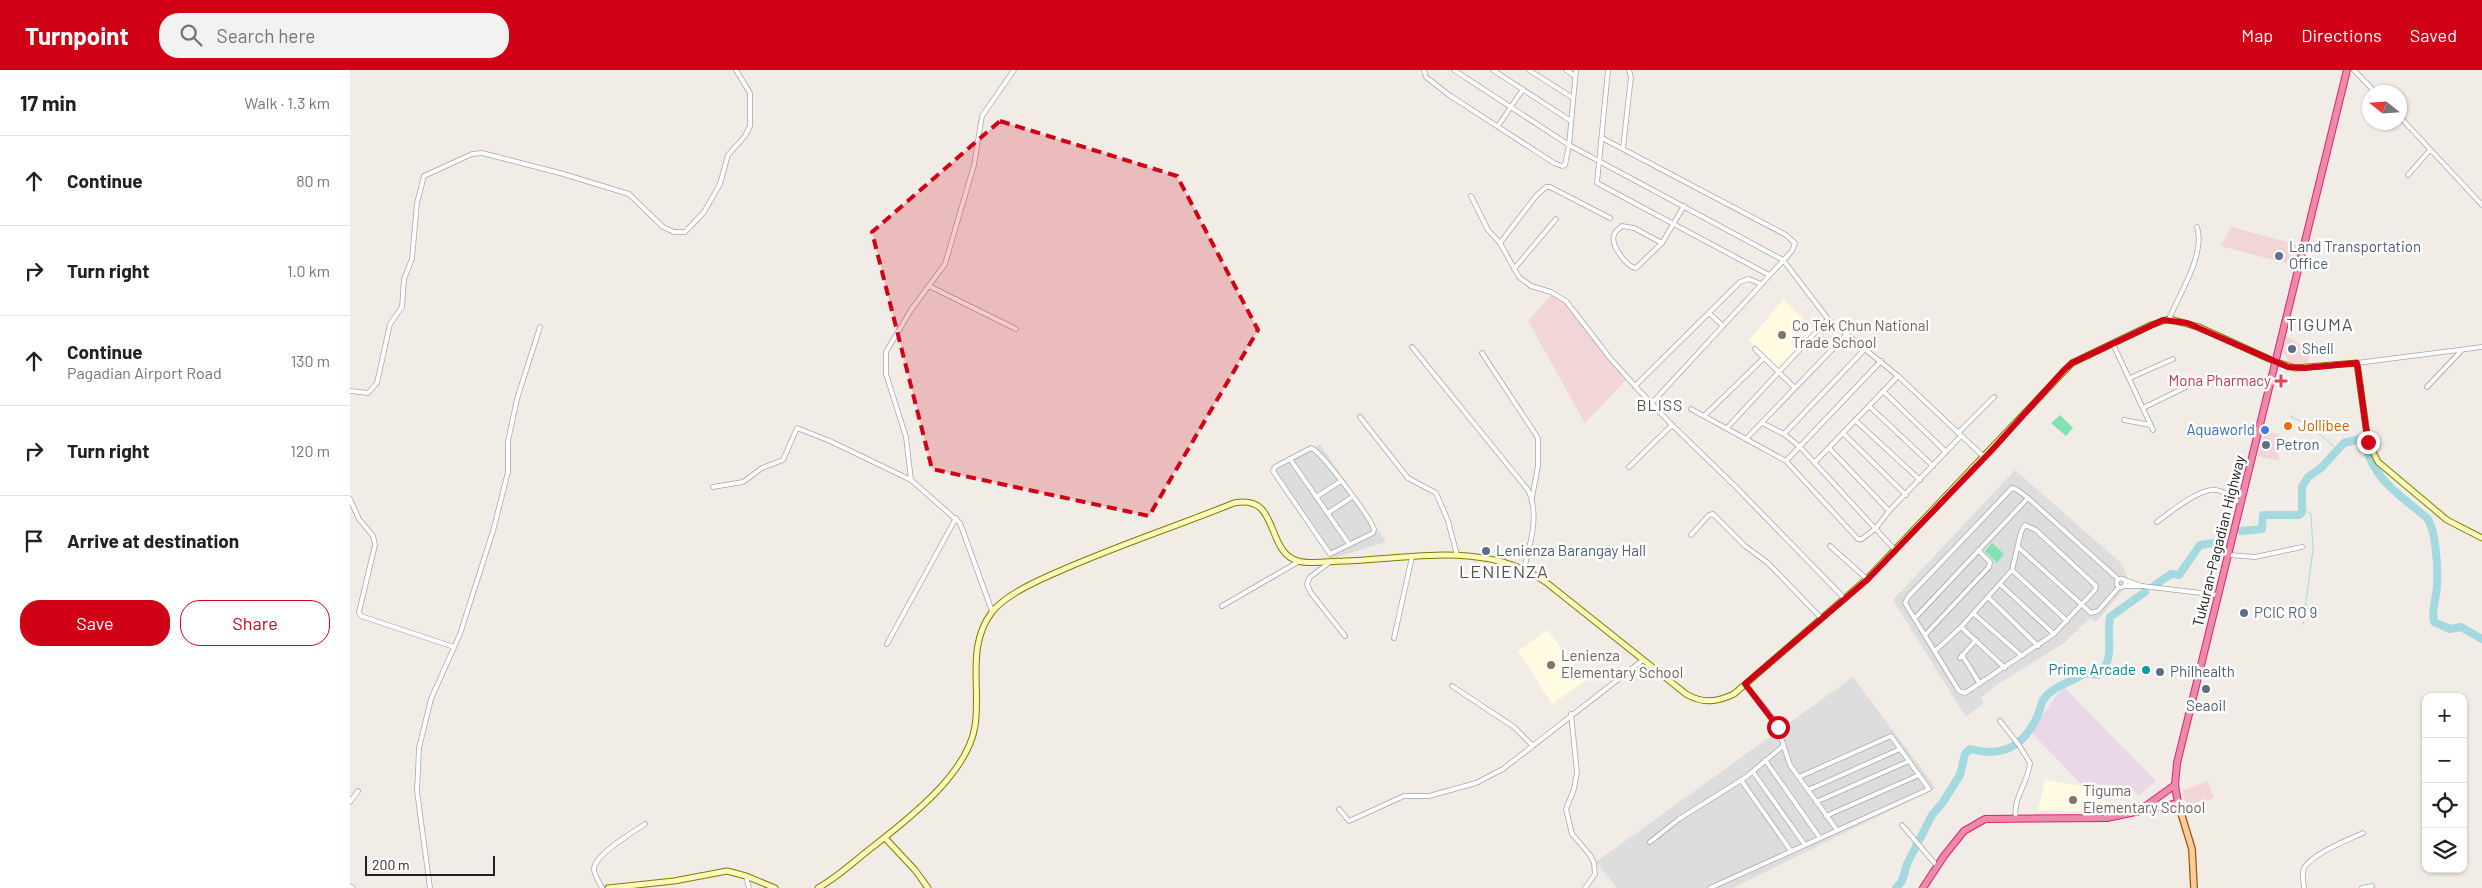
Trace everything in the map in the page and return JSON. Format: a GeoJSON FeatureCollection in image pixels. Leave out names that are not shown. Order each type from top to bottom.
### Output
{"type":"FeatureCollection","features":[{"type":"Feature","properties":{"kind":"highway","name":"Tukuran-Pagadian Highway"},"geometry":{"type":"LineString","coordinates":[[2178,803],[2175,785],[2177,763],[2347,70]]}},
{"type":"Feature","properties":{"kind":"highway"},"geometry":{"type":"LineString","coordinates":[[2140,810],[2175,785]]}},
{"type":"Feature","properties":{"kind":"highway"},"geometry":{"type":"LineString","coordinates":[[1923,888],[1964,831],[1974,823],[1985,819],[2122,817],[2140,810],[2178,803]]}},
{"type":"Feature","properties":{"kind":"main road"},"geometry":{"type":"LineString","coordinates":[[2178,803],[2192,850],[2194,888]]}},
{"type":"Feature","properties":{"kind":"street"},"geometry":{"type":"LineString","coordinates":[[350,391],[368,392],[377,383],[390,324],[402,307],[404,279],[412,259],[417,203],[424,176],[472,154],[482,153],[560,173],[629,194],[663,228],[674,232],[685,232],[704,212],[720,184],[728,155],[745,136],[750,126],[750,93],[736,70]]}},
{"type":"Feature","properties":{"kind":"street"},"geometry":{"type":"LineString","coordinates":[[912,480],[906,437],[886,374],[886,352],[911,310],[945,264],[976,159],[982,116],[1014,70]]}},
{"type":"Feature","properties":{"kind":"street"},"geometry":{"type":"LineString","coordinates":[[1424,70],[1426,77],[1442,90],[1562,166],[1567,160],[1570,145],[1576,70]]}},
{"type":"Feature","properties":{"kind":"street"},"geometry":{"type":"LineString","coordinates":[[1454,70],[1510,108],[1570,145],[1783,260],[1828,319],[1866,348],[1898,376],[1984,457]]}},
{"type":"Feature","properties":{"kind":"street"},"geometry":{"type":"LineString","coordinates":[[1493,70],[1572,121]]}},
{"type":"Feature","properties":{"kind":"street"},"geometry":{"type":"LineString","coordinates":[[1529,70],[1573,98]]}},
{"type":"Feature","properties":{"kind":"street"},"geometry":{"type":"LineString","coordinates":[[1566,70],[1575,76]]}},
{"type":"Feature","properties":{"kind":"street"},"geometry":{"type":"LineString","coordinates":[[1608,70],[1602,138],[1597,160],[1596,180],[1600,186],[1768,275]]}},
{"type":"Feature","properties":{"kind":"street"},"geometry":{"type":"LineString","coordinates":[[1623,148],[1631,77],[1629,70]]}},
{"type":"Feature","properties":{"kind":"street"},"geometry":{"type":"LineString","coordinates":[[2354,70],[2368,85]]}},
{"type":"Feature","properties":{"kind":"street"},"geometry":{"type":"LineString","coordinates":[[1498,126],[1523,89]]}},
{"type":"Feature","properties":{"kind":"street"},"geometry":{"type":"LineString","coordinates":[[2407,125],[2482,205]]}},
{"type":"Feature","properties":{"kind":"street"},"geometry":{"type":"LineString","coordinates":[[1602,138],[1792,238],[1796,243],[1783,260],[1651,404]]}},
{"type":"Feature","properties":{"kind":"street"},"geometry":{"type":"LineString","coordinates":[[2408,175],[2430,150]]}},
{"type":"Feature","properties":{"kind":"street"},"geometry":{"type":"LineString","coordinates":[[1500,243],[1536,196],[1546,187],[1550,187],[1610,218]]}},
{"type":"Feature","properties":{"kind":"street"},"geometry":{"type":"LineString","coordinates":[[1471,196],[1488,230],[1500,243],[1514,269],[1526,283],[1552,292],[1566,301],[1610,358],[1651,404],[1845,600]]}},
{"type":"Feature","properties":{"kind":"street"},"geometry":{"type":"LineString","coordinates":[[1662,243],[1627,226],[1619,228],[1613,237],[1622,255],[1633,268],[1640,265],[1662,243],[1674,226],[1684,206]]}},
{"type":"Feature","properties":{"kind":"street"},"geometry":{"type":"LineString","coordinates":[[1514,269],[1556,220]]}},
{"type":"Feature","properties":{"kind":"street"},"geometry":{"type":"LineString","coordinates":[[2169,320],[2197,252],[2200,239],[2196,227]]}},
{"type":"Feature","properties":{"kind":"street"},"geometry":{"type":"LineString","coordinates":[[1635,386],[1710,314],[1743,279],[1761,284]]}},
{"type":"Feature","properties":{"kind":"street"},"geometry":{"type":"LineString","coordinates":[[929,286],[1016,330]]}},
{"type":"Feature","properties":{"kind":"street"},"geometry":{"type":"LineString","coordinates":[[1710,314],[1722,325]]}},
{"type":"Feature","properties":{"kind":"street"},"geometry":{"type":"LineString","coordinates":[[1727,428],[1828,319]]}},
{"type":"Feature","properties":{"kind":"street"},"geometry":{"type":"LineString","coordinates":[[1222,606],[1298,562],[1334,562],[1458,555],[1488,557],[1524,569],[1544,582],[1686,694],[1703,701],[1724,698],[1745,684],[1867,580],[2068,367],[2151,325],[2169,320],[2199,327],[2276,362],[2295,368],[2357,363],[2482,347]]}},
{"type":"Feature","properties":{"kind":"street"},"geometry":{"type":"LineString","coordinates":[[430,888],[417,799],[417,766],[424,724],[431,699],[464,623],[493,532],[508,472],[508,441],[517,399],[536,346],[540,326]]}},
{"type":"Feature","properties":{"kind":"street"},"geometry":{"type":"LineString","coordinates":[[1746,439],[1847,334]]}},
{"type":"Feature","properties":{"kind":"street"},"geometry":{"type":"LineString","coordinates":[[2113,344],[2153,430]]}},
{"type":"Feature","properties":{"kind":"street"},"geometry":{"type":"LineString","coordinates":[[1412,346],[1532,498]]}},
{"type":"Feature","properties":{"kind":"street"},"geometry":{"type":"LineString","coordinates":[[1784,434],[1866,348]]}},
{"type":"Feature","properties":{"kind":"street"},"geometry":{"type":"LineString","coordinates":[[1755,349],[1795,388]]}},
{"type":"Feature","properties":{"kind":"street"},"geometry":{"type":"LineString","coordinates":[[2427,387],[2462,350]]}},
{"type":"Feature","properties":{"kind":"street"},"geometry":{"type":"LineString","coordinates":[[1482,353],[1538,438],[1538,466],[1532,498],[1532,530],[1524,569]]}},
{"type":"Feature","properties":{"kind":"street"},"geometry":{"type":"LineString","coordinates":[[1704,416],[1764,358]]}},
{"type":"Feature","properties":{"kind":"street"},"geometry":{"type":"LineString","coordinates":[[2130,378],[2173,359]]}},
{"type":"Feature","properties":{"kind":"street"},"geometry":{"type":"LineString","coordinates":[[1786,461],[1880,361]]}},
{"type":"Feature","properties":{"kind":"street"},"geometry":{"type":"LineString","coordinates":[[2357,363],[2368,442],[2378,462],[2447,520],[2482,538]]}},
{"type":"Feature","properties":{"kind":"street"},"geometry":{"type":"LineString","coordinates":[[1815,462],[1898,376]]}},
{"type":"Feature","properties":{"kind":"street"},"geometry":{"type":"LineString","coordinates":[[2143,408],[2190,385]]}},
{"type":"Feature","properties":{"kind":"street"},"geometry":{"type":"LineString","coordinates":[[1883,391],[1946,452]]}},
{"type":"Feature","properties":{"kind":"street"},"geometry":{"type":"LineString","coordinates":[[1691,409],[1786,461],[1858,538],[1864,538],[1876,528],[1888,511],[1920,480],[1994,397]]}},
{"type":"Feature","properties":{"kind":"street"},"geometry":{"type":"LineString","coordinates":[[1869,406],[1933,466]]}},
{"type":"Feature","properties":{"kind":"street"},"geometry":{"type":"LineString","coordinates":[[1360,417],[1408,478],[1436,493],[1448,521],[1458,555]]}},
{"type":"Feature","properties":{"kind":"street"},"geometry":{"type":"LineString","coordinates":[[1855,420],[1920,480]]}},
{"type":"Feature","properties":{"kind":"street"},"geometry":{"type":"LineString","coordinates":[[2124,420],[2150,425]]}},
{"type":"Feature","properties":{"kind":"street"},"geometry":{"type":"LineString","coordinates":[[1762,423],[1784,434],[1800,447],[1896,551]]}},
{"type":"Feature","properties":{"kind":"street"},"geometry":{"type":"LineString","coordinates":[[1630,467],[1672,425]]}},
{"type":"Feature","properties":{"kind":"street"},"geometry":{"type":"LineString","coordinates":[[713,486],[743,482],[762,468],[782,460],[797,428],[830,441],[912,480],[956,518],[970,547],[992,612]]}},
{"type":"Feature","properties":{"kind":"street"},"geometry":{"type":"LineString","coordinates":[[1843,433],[1906,495]]}},
{"type":"Feature","properties":{"kind":"street"},"geometry":{"type":"LineString","coordinates":[[1829,448],[1888,511]]}},
{"type":"Feature","properties":{"kind":"street"},"geometry":{"type":"LineString","coordinates":[[1332,553],[1372,533],[1374,529],[1341,481],[1315,449],[1308,449],[1275,467],[1274,474],[1332,553],[1334,562]]}},
{"type":"Feature","properties":{"kind":"street"},"geometry":{"type":"LineString","coordinates":[[1290,459],[1349,544]]}},
{"type":"Feature","properties":{"kind":"street"},"geometry":{"type":"LineString","coordinates":[[1316,497],[1341,481]]}},
{"type":"Feature","properties":{"kind":"street"},"geometry":{"type":"LineString","coordinates":[[1935,651],[1974,614],[2012,570],[2025,525],[2036,530],[2096,586],[2095,590],[2054,634],[2006,668],[1965,693],[1960,692],[1906,605],[1908,597],[2010,489],[2016,489],[2028,498],[2118,579],[2142,586]]}},
{"type":"Feature","properties":{"kind":"street"},"geometry":{"type":"LineString","coordinates":[[2157,522],[2193,497],[2212,490],[2223,492],[2242,503]]}},
{"type":"Feature","properties":{"kind":"street"},"geometry":{"type":"LineString","coordinates":[[1328,514],[1352,497]]}},
{"type":"Feature","properties":{"kind":"street"},"geometry":{"type":"LineString","coordinates":[[1915,618],[2028,498]]}},
{"type":"Feature","properties":{"kind":"street"},"geometry":{"type":"LineString","coordinates":[[350,499],[360,519],[373,536],[375,545],[369,564],[360,612],[361,616],[454,647]]}},
{"type":"Feature","properties":{"kind":"street"},"geometry":{"type":"LineString","coordinates":[[818,888],[838,876],[930,799],[970,747],[976,716],[976,652],[979,639],[992,612],[1014,594],[1103,552],[1243,501],[1250,501],[1260,508],[1267,516],[1281,548],[1298,562]]}},
{"type":"Feature","properties":{"kind":"street"},"geometry":{"type":"LineString","coordinates":[[1690,535],[1713,514],[1768,564],[1822,619]]}},
{"type":"Feature","properties":{"kind":"street"},"geometry":{"type":"LineString","coordinates":[[888,644],[956,518]]}},
{"type":"Feature","properties":{"kind":"street"},"geometry":{"type":"LineString","coordinates":[[1830,546],[1867,580]]}},
{"type":"Feature","properties":{"kind":"street"},"geometry":{"type":"LineString","coordinates":[[2018,547],[2090,613],[2095,613],[2121,586],[2124,580]]}},
{"type":"Feature","properties":{"kind":"street"},"geometry":{"type":"LineString","coordinates":[[2229,556],[2255,557],[2302,547]]}},
{"type":"Feature","properties":{"kind":"street"},"geometry":{"type":"LineString","coordinates":[[1925,635],[1989,567],[1990,562],[1979,551]]}},
{"type":"Feature","properties":{"kind":"street"},"geometry":{"type":"LineString","coordinates":[[1394,638],[1412,558]]}},
{"type":"Feature","properties":{"kind":"street"},"geometry":{"type":"LineString","coordinates":[[1334,562],[1310,577],[1307,584],[1311,593],[1345,636]]}},
{"type":"Feature","properties":{"kind":"street"},"geometry":{"type":"LineString","coordinates":[[2012,570],[2068,621]]}},
{"type":"Feature","properties":{"kind":"street"},"geometry":{"type":"LineString","coordinates":[[2118,579],[2116,583],[2121,586],[2142,586],[2218,595]]}},
{"type":"Feature","properties":{"kind":"street"},"geometry":{"type":"LineString","coordinates":[[2000,584],[2054,634]]}},
{"type":"Feature","properties":{"kind":"street"},"geometry":{"type":"LineString","coordinates":[[1988,598],[2038,646]]}},
{"type":"Feature","properties":{"kind":"street"},"geometry":{"type":"LineString","coordinates":[[1974,614],[2022,656]]}},
{"type":"Feature","properties":{"kind":"street"},"geometry":{"type":"LineString","coordinates":[[1961,627],[2006,668]]}},
{"type":"Feature","properties":{"kind":"street"},"geometry":{"type":"LineString","coordinates":[[1976,640],[1961,656],[1980,684]]}},
{"type":"Feature","properties":{"kind":"street"},"geometry":{"type":"LineString","coordinates":[[1339,809],[1349,821],[1404,796],[1430,796],[1476,783],[1503,769],[1571,714],[1643,660]]}},
{"type":"Feature","properties":{"kind":"street"},"geometry":{"type":"LineString","coordinates":[[1745,684],[1776,722],[1786,757],[1837,830]]}},
{"type":"Feature","properties":{"kind":"street"},"geometry":{"type":"LineString","coordinates":[[1452,686],[1514,726],[1532,745]]}},
{"type":"Feature","properties":{"kind":"street"},"geometry":{"type":"LineString","coordinates":[[1571,714],[1577,772],[1574,789],[1566,809],[1574,838],[1590,855],[1594,863],[1595,874],[1585,888]]}},
{"type":"Feature","properties":{"kind":"street"},"geometry":{"type":"LineString","coordinates":[[2000,721],[2020,744],[2030,763],[2025,786],[2014,806],[2016,818]]}},
{"type":"Feature","properties":{"kind":"street"},"geometry":{"type":"LineString","coordinates":[[1710,888],[1928,789],[1891,736],[1799,777]]}},
{"type":"Feature","properties":{"kind":"street"},"geometry":{"type":"LineString","coordinates":[[1650,842],[1679,819],[1753,772],[1783,746]]}},
{"type":"Feature","properties":{"kind":"street"},"geometry":{"type":"LineString","coordinates":[[1808,790],[1900,749]]}},
{"type":"Feature","properties":{"kind":"street"},"geometry":{"type":"LineString","coordinates":[[1765,760],[1820,838]]}},
{"type":"Feature","properties":{"kind":"street"},"geometry":{"type":"LineString","coordinates":[[1816,802],[1909,761]]}},
{"type":"Feature","properties":{"kind":"street"},"geometry":{"type":"LineString","coordinates":[[1753,772],[1805,845]]}},
{"type":"Feature","properties":{"kind":"street"},"geometry":{"type":"LineString","coordinates":[[1826,816],[1919,775]]}},
{"type":"Feature","properties":{"kind":"street"},"geometry":{"type":"LineString","coordinates":[[1741,780],[1791,851]]}},
{"type":"Feature","properties":{"kind":"street"},"geometry":{"type":"LineString","coordinates":[[350,802],[358,791]]}},
{"type":"Feature","properties":{"kind":"street"},"geometry":{"type":"LineString","coordinates":[[602,888],[594,871],[598,862],[608,849],[645,824]]}},
{"type":"Feature","properties":{"kind":"street"},"geometry":{"type":"LineString","coordinates":[[1902,825],[1937,866]]}},
{"type":"Feature","properties":{"kind":"street"},"geometry":{"type":"LineString","coordinates":[[2304,888],[2303,874],[2306,865],[2322,853],[2363,834]]}},
{"type":"Feature","properties":{"kind":"street"},"geometry":{"type":"LineString","coordinates":[[885,838],[915,870],[928,888]]}},
{"type":"Feature","properties":{"kind":"street"},"geometry":{"type":"LineString","coordinates":[[608,888],[674,881],[727,871],[746,876],[774,888]]}},
{"type":"Feature","properties":{"kind":"street"},"geometry":{"type":"LineString","coordinates":[[746,876],[749,888]]}},
{"type":"Feature","properties":{"kind":"street"},"geometry":{"type":"LineString","coordinates":[[2362,888],[2372,886]]}},
{"type":"Feature","properties":{"kind":"highlighted area"},"geometry":{"type":"Polygon","coordinates":[[[1000,121],[1177,176],[1258,330],[1149,516],[932,469],[872,232],[1000,121]]]}},
{"type":"Feature","properties":{"kind":"shaded area","name":"Land Transportation Office"},"geometry":{"type":"Polygon","coordinates":[[[2231,227],[2302,246],[2296,266],[2221,246],[2231,227]]]}},
{"type":"Feature","properties":{"kind":"shaded area"},"geometry":{"type":"Polygon","coordinates":[[[1551,295],[1562,300],[1626,380],[1585,423],[1528,321],[1551,295]]]}},
{"type":"Feature","properties":{"kind":"shaded area","name":"Co Tek Chun National Trade School"},"geometry":{"type":"Polygon","coordinates":[[[1783,300],[1816,330],[1779,369],[1749,340],[1783,300]]]}},
{"type":"Feature","properties":{"kind":"shaded area"},"geometry":{"type":"Polygon","coordinates":[[[2286,336],[2311,351],[2308,366],[2289,364],[2283,351],[2286,336]]]}},
{"type":"Feature","properties":{"kind":"shaded area"},"geometry":{"type":"Polygon","coordinates":[[[2265,432],[2278,434],[2279,461],[2258,456],[2265,432]]]}},
{"type":"Feature","properties":{"kind":"shaded area"},"geometry":{"type":"Polygon","coordinates":[[[1320,444],[1386,542],[1330,559],[1271,473],[1320,444]]]}},
{"type":"Feature","properties":{"kind":"shaded area"},"geometry":{"type":"Polygon","coordinates":[[[2015,470],[2121,563],[2128,578],[2137,581],[2135,589],[2124,589],[2096,622],[2090,618],[2064,643],[1998,684],[1981,698],[1984,703],[1966,717],[1893,600],[2015,470]]]}},
{"type":"Feature","properties":{"kind":"shaded area","name":"Lenienza Elementary School"},"geometry":{"type":"Polygon","coordinates":[[[1547,630],[1586,680],[1552,704],[1518,651],[1547,630]]]}},
{"type":"Feature","properties":{"kind":"shaded area"},"geometry":{"type":"Polygon","coordinates":[[[1853,677],[1936,788],[1733,888],[1617,888],[1596,862],[1853,677]]]}},
{"type":"Feature","properties":{"kind":"shaded area"},"geometry":{"type":"Polygon","coordinates":[[[2063,686],[2156,781],[2139,795],[2127,786],[2081,784],[2031,732],[2063,686]]]}},
{"type":"Feature","properties":{"kind":"shaded area","name":"Tiguma Elementary School"},"geometry":{"type":"Polygon","coordinates":[[[2045,780],[2106,790],[2104,812],[2038,810],[2045,780]]]}},
{"type":"Feature","properties":{"kind":"shaded area"},"geometry":{"type":"Polygon","coordinates":[[[2208,781],[2214,798],[2188,808],[2182,791],[2208,781]]]}},
{"type":"Feature","properties":{"kind":"green space"},"geometry":{"type":"Polygon","coordinates":[[[2060,415],[2073,428],[2066,436],[2051,423],[2060,415]]]}},
{"type":"Feature","properties":{"kind":"green space"},"geometry":{"type":"Polygon","coordinates":[[[1992,543],[2004,554],[1997,563],[1985,551],[1992,543]]]}},
{"type":"Feature","properties":{"kind":"waterway"},"geometry":{"type":"LineString","coordinates":[[2290,416],[2310,426],[2338,450]]}},
{"type":"Feature","properties":{"kind":"waterway"},"geometry":{"type":"LineString","coordinates":[[2241,531],[2262,529],[2263,515],[2299,515],[2302,512],[2302,487],[2308,477],[2321,468],[2344,443],[2360,439],[2365,443],[2369,456],[2381,477],[2397,494],[2427,518],[2430,524],[2436,549],[2437,569],[2437,589],[2433,612],[2434,622],[2450,629],[2461,627],[2482,639]]}},
{"type":"Feature","properties":{"kind":"waterway"},"geometry":{"type":"LineString","coordinates":[[2302,509],[2311,514],[2313,549],[2303,624]]}},
{"type":"Feature","properties":{"kind":"waterway"},"geometry":{"type":"LineString","coordinates":[[2155,585],[2171,574],[2179,575],[2200,545],[2222,542]]}},
{"type":"Feature","properties":{"kind":"waterway"},"geometry":{"type":"LineString","coordinates":[[1896,888],[1902,881],[1907,864],[1932,815],[1943,802],[1960,775],[1965,754],[1970,749],[1993,752],[2011,747],[2026,735],[2038,715],[2043,700],[2051,691],[2085,673],[2098,675],[2104,669],[2109,656],[2110,617],[2145,592]]}},
{"type":"Feature","properties":{"kind":"place","name":"Land Transportation Office"},"geometry":{"type":"Point","coordinates":[2279,256]}},
{"type":"Feature","properties":{"kind":"place","name":"Co Tek Chun National Trade School"},"geometry":{"type":"Point","coordinates":[1782,335]}},
{"type":"Feature","properties":{"kind":"place","name":"Shell"},"geometry":{"type":"Point","coordinates":[2292,349]}},
{"type":"Feature","properties":{"kind":"place","name":"Mona Pharmacy"},"geometry":{"type":"Point","coordinates":[2281,381]}},
{"type":"Feature","properties":{"kind":"place","name":"Jollibee"},"geometry":{"type":"Point","coordinates":[2288,426]}},
{"type":"Feature","properties":{"kind":"place","name":"Aquaworld"},"geometry":{"type":"Point","coordinates":[2265,430]}},
{"type":"Feature","properties":{"kind":"place","name":"Petron"},"geometry":{"type":"Point","coordinates":[2266,445]}},
{"type":"Feature","properties":{"kind":"place","name":"Lenienza Barangay Hall"},"geometry":{"type":"Point","coordinates":[1486,551]}},
{"type":"Feature","properties":{"kind":"place","name":"PCIC RO 9"},"geometry":{"type":"Point","coordinates":[2244,613]}},
{"type":"Feature","properties":{"kind":"place","name":"Lenienza Elementary School"},"geometry":{"type":"Point","coordinates":[1551,665]}},
{"type":"Feature","properties":{"kind":"place","name":"Prime Arcade"},"geometry":{"type":"Point","coordinates":[2146,670]}},
{"type":"Feature","properties":{"kind":"place","name":"Philhealth"},"geometry":{"type":"Point","coordinates":[2160,672]}},
{"type":"Feature","properties":{"kind":"place","name":"Seaoil"},"geometry":{"type":"Point","coordinates":[2206,689]}},
{"type":"Feature","properties":{"kind":"place","name":"Tiguma Elementary School"},"geometry":{"type":"Point","coordinates":[2073,800]}},
{"type":"Feature","properties":{"kind":"district","name":"TIGUMA"},"geometry":{"type":"Point","coordinates":[2320,325]}},
{"type":"Feature","properties":{"kind":"district","name":"BLISS"},"geometry":{"type":"Point","coordinates":[1660,405]}},
{"type":"Feature","properties":{"kind":"district","name":"LENIENZA"},"geometry":{"type":"Point","coordinates":[1504,572]}},
{"type":"Feature","properties":{"kind":"route"},"geometry":{"type":"LineString","coordinates":[[1778,727],[1745,684],[1867,580],[1992,450],[2072,363],[2163,320],[2178,320],[2199,327],[2264,358],[2292,368],[2357,363],[2368,442]]}}]}
